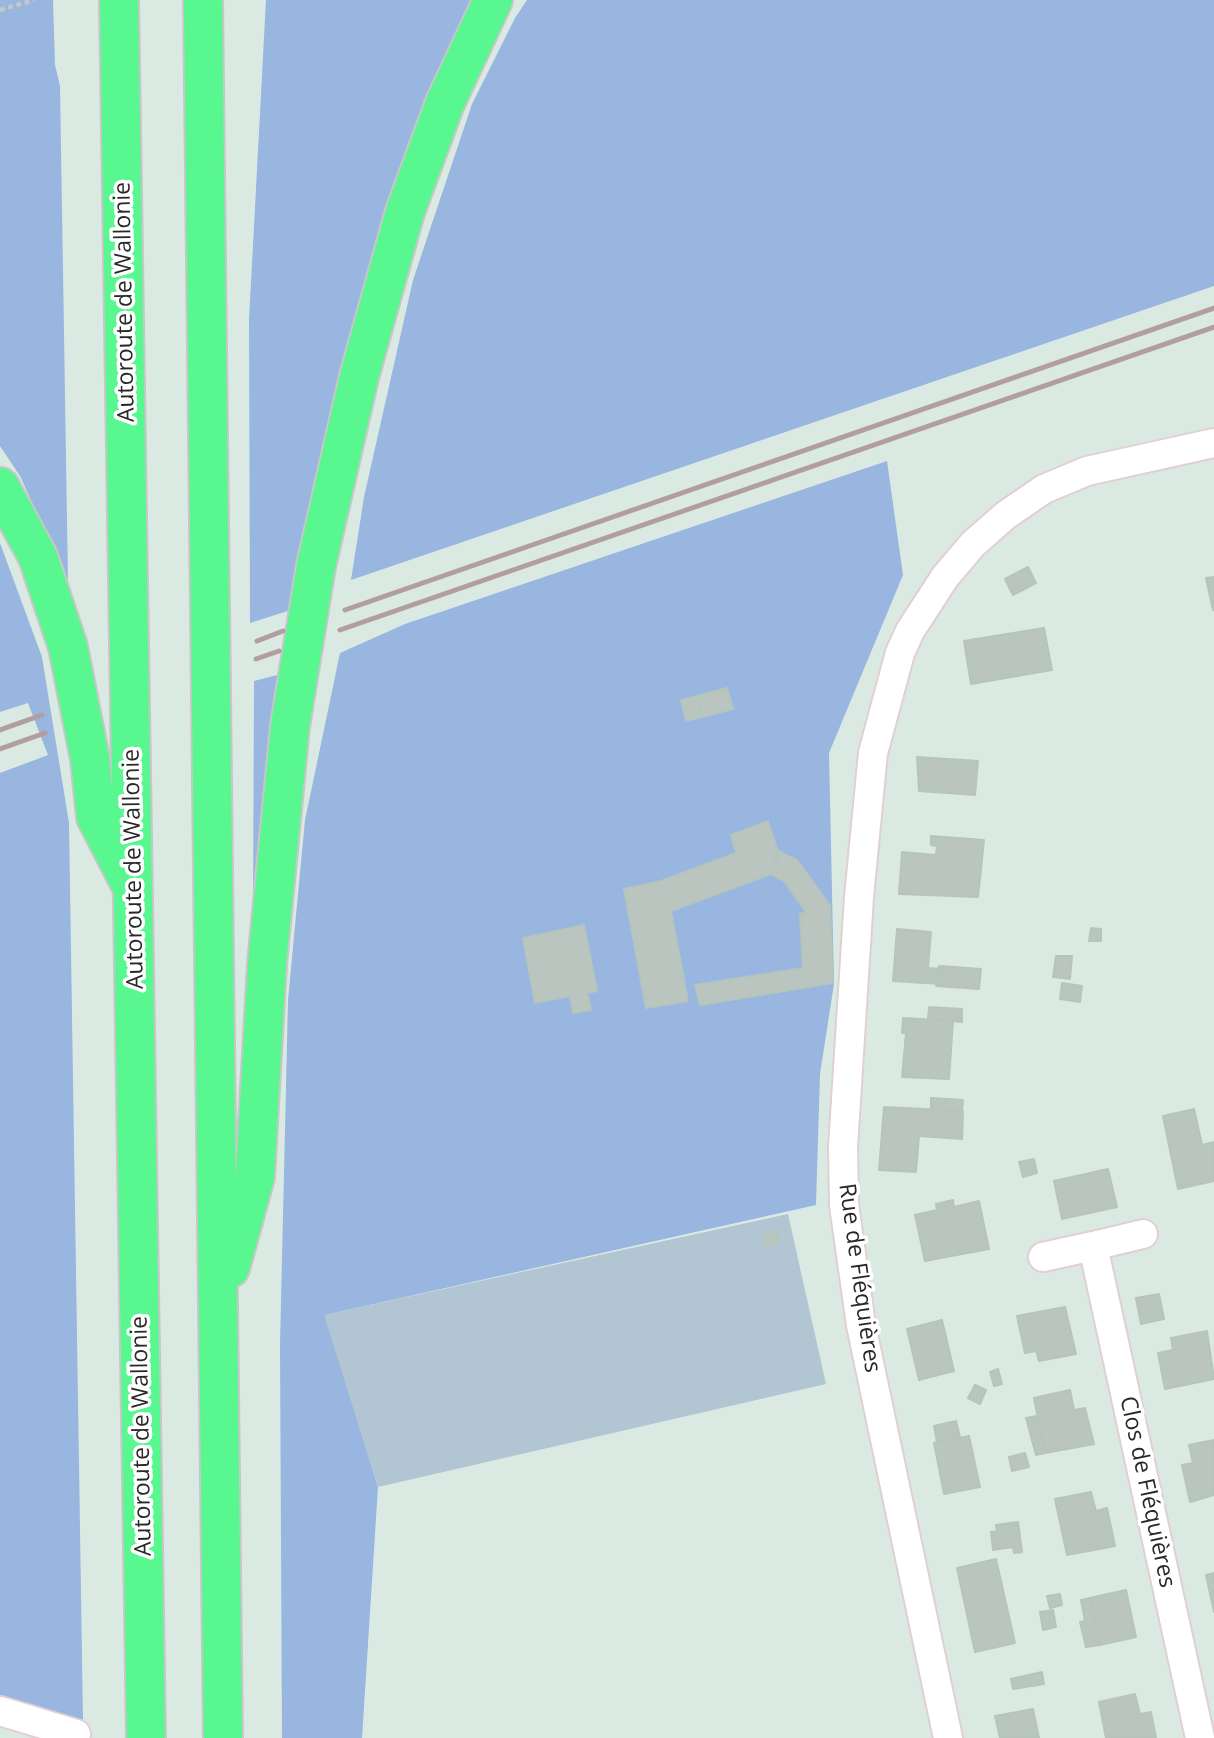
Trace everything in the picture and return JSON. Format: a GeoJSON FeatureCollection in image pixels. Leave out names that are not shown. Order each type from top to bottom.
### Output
{"type":"FeatureCollection","features":[{"type":"Feature","properties":{"kind":"highway","name":"Autoroute de Wallonie"},"geometry":{"type":"LineString","coordinates":[[119,0],[135,894],[146,1738]]}},
{"type":"Feature","properties":{"kind":"highway"},"geometry":{"type":"LineString","coordinates":[[218,1310],[255,1177],[267,964],[286,765],[316,566],[359,377],[405,212],[444,103],[494,0]]}},
{"type":"Feature","properties":{"kind":"highway"},"geometry":{"type":"LineString","coordinates":[[204,14],[223,1738]]}},
{"type":"Feature","properties":{"kind":"highway"},"geometry":{"type":"LineString","coordinates":[[0,486],[38,557],[68,647],[90,759],[96,817],[135,894]]}},
{"type":"Feature","properties":{"kind":"street","name":"Rue de Fléquières"},"geometry":{"type":"LineString","coordinates":[[948,1738],[861,1325],[844,1205],[843,1147],[869,781],[879,725],[902,647],[919,613],[973,544],[1006,514],[1044,489],[1087,471],[1214,443]]}},
{"type":"Feature","properties":{"kind":"street"},"geometry":{"type":"LineString","coordinates":[[1043,1256],[1143,1234]]}},
{"type":"Feature","properties":{"kind":"street","name":"Clos de Fléquières"},"geometry":{"type":"LineString","coordinates":[[1093,1246],[1200,1738]]}},
{"type":"Feature","properties":{"kind":"street"},"geometry":{"type":"LineString","coordinates":[[0,1711],[76,1734]]}},
{"type":"Feature","properties":{"kind":"path"},"geometry":{"type":"LineString","coordinates":[[0,10],[34,0]]}},
{"type":"Feature","properties":{"kind":"shaded area"},"geometry":{"type":"Polygon","coordinates":[[[0,0],[53,0],[55,65],[60,86],[68,582],[20,476],[0,446],[0,0]]]}},
{"type":"Feature","properties":{"kind":"shaded area"},"geometry":{"type":"Polygon","coordinates":[[[266,0],[473,0],[454,37],[425,110],[294,609],[250,623],[249,320],[266,0]]]}},
{"type":"Feature","properties":{"kind":"shaded area"},"geometry":{"type":"Polygon","coordinates":[[[527,0],[1214,0],[1214,286],[351,580],[364,497],[413,280],[472,104],[515,18],[527,0]]]}},
{"type":"Feature","properties":{"kind":"shaded area"},"geometry":{"type":"Polygon","coordinates":[[[887,461],[903,575],[829,753],[834,984],[820,1074],[816,1205],[325,1315],[378,1487],[362,1738],[282,1738],[280,1345],[288,1000],[305,820],[340,653],[405,624],[887,461]]]}},
{"type":"Feature","properties":{"kind":"shaded area"},"geometry":{"type":"Polygon","coordinates":[[[0,543],[42,657],[69,823],[83,1721],[0,1696],[0,773],[48,755],[28,703],[0,712],[0,543]]]}},
{"type":"Feature","properties":{"kind":"shaded area"},"geometry":{"type":"Polygon","coordinates":[[[285,673],[253,905],[254,681],[285,673]]]}},
{"type":"Feature","properties":{"kind":"shaded area"},"geometry":{"type":"Polygon","coordinates":[[[788,1214],[826,1384],[378,1487],[324,1315],[788,1214]]]}},
{"type":"Feature","properties":{"kind":"building"},"geometry":{"type":"Polygon","coordinates":[[[1028,567],[1036,583],[1013,595],[1005,579],[1028,567]]]}},
{"type":"Feature","properties":{"kind":"building"},"geometry":{"type":"Polygon","coordinates":[[[1214,577],[1214,610],[1213,610],[1206,578],[1214,577]]]}},
{"type":"Feature","properties":{"kind":"building"},"geometry":{"type":"Polygon","coordinates":[[[1044,628],[1052,670],[971,684],[964,641],[1044,628]]]}},
{"type":"Feature","properties":{"kind":"building"},"geometry":{"type":"Polygon","coordinates":[[[727,688],[733,709],[703,717],[697,696],[727,688]]]}},
{"type":"Feature","properties":{"kind":"building"},"geometry":{"type":"Polygon","coordinates":[[[697,696],[703,717],[686,721],[681,700],[697,696]]]}},
{"type":"Feature","properties":{"kind":"building"},"geometry":{"type":"Polygon","coordinates":[[[917,757],[978,761],[975,795],[919,791],[917,757]]]}},
{"type":"Feature","properties":{"kind":"building"},"geometry":{"type":"Polygon","coordinates":[[[768,821],[779,855],[771,874],[671,911],[688,1001],[646,1008],[624,889],[661,881],[736,853],[731,835],[768,821]]]}},
{"type":"Feature","properties":{"kind":"building"},"geometry":{"type":"Polygon","coordinates":[[[931,836],[984,840],[978,897],[899,894],[902,852],[936,855],[937,846],[931,845],[931,836]]]}},
{"type":"Feature","properties":{"kind":"building"},"geometry":{"type":"Polygon","coordinates":[[[778,851],[797,860],[830,905],[833,983],[700,1005],[695,985],[803,968],[800,914],[806,912],[784,881],[771,874],[778,851]]]}},
{"type":"Feature","properties":{"kind":"building"},"geometry":{"type":"Polygon","coordinates":[[[584,925],[597,991],[587,993],[591,1010],[573,1013],[570,996],[535,1003],[523,938],[584,925]]]}},
{"type":"Feature","properties":{"kind":"building"},"geometry":{"type":"Polygon","coordinates":[[[1091,928],[1101,929],[1101,941],[1089,941],[1091,928]]]}},
{"type":"Feature","properties":{"kind":"building"},"geometry":{"type":"Polygon","coordinates":[[[897,929],[931,932],[928,968],[943,969],[941,984],[893,981],[897,929]]]}},
{"type":"Feature","properties":{"kind":"building"},"geometry":{"type":"Polygon","coordinates":[[[1056,956],[1072,956],[1070,979],[1053,977],[1056,956]]]}},
{"type":"Feature","properties":{"kind":"building"},"geometry":{"type":"Polygon","coordinates":[[[939,966],[981,969],[979,989],[936,986],[941,984],[943,969],[938,969],[939,966]]]}},
{"type":"Feature","properties":{"kind":"building"},"geometry":{"type":"Polygon","coordinates":[[[1062,983],[1082,986],[1080,1002],[1060,999],[1062,983]]]}},
{"type":"Feature","properties":{"kind":"building"},"geometry":{"type":"Polygon","coordinates":[[[929,1007],[962,1009],[962,1022],[928,1019],[929,1007]]]}},
{"type":"Feature","properties":{"kind":"building"},"geometry":{"type":"Polygon","coordinates":[[[903,1018],[953,1021],[949,1079],[902,1077],[906,1033],[902,1033],[903,1018]]]}},
{"type":"Feature","properties":{"kind":"building"},"geometry":{"type":"Polygon","coordinates":[[[931,1098],[963,1100],[962,1111],[931,1109],[931,1098]]]}},
{"type":"Feature","properties":{"kind":"building"},"geometry":{"type":"Polygon","coordinates":[[[884,1107],[963,1111],[962,1139],[919,1136],[916,1172],[879,1170],[884,1107]]]}},
{"type":"Feature","properties":{"kind":"building"},"geometry":{"type":"Polygon","coordinates":[[[1194,1109],[1202,1145],[1214,1142],[1214,1181],[1178,1189],[1163,1116],[1194,1109]]]}},
{"type":"Feature","properties":{"kind":"building"},"geometry":{"type":"Polygon","coordinates":[[[1034,1159],[1037,1173],[1023,1177],[1019,1162],[1034,1159]]]}},
{"type":"Feature","properties":{"kind":"building"},"geometry":{"type":"Polygon","coordinates":[[[1108,1169],[1117,1207],[1062,1219],[1054,1181],[1108,1169]]]}},
{"type":"Feature","properties":{"kind":"building"},"geometry":{"type":"Polygon","coordinates":[[[953,1200],[954,1207],[979,1201],[989,1249],[925,1261],[915,1215],[937,1210],[936,1204],[953,1200]]]}},
{"type":"Feature","properties":{"kind":"building"},"geometry":{"type":"Polygon","coordinates":[[[776,1231],[779,1244],[766,1246],[764,1234],[776,1231]]]}},
{"type":"Feature","properties":{"kind":"building"},"geometry":{"type":"Polygon","coordinates":[[[1159,1294],[1164,1319],[1141,1324],[1136,1298],[1159,1294]]]}},
{"type":"Feature","properties":{"kind":"building"},"geometry":{"type":"Polygon","coordinates":[[[1065,1307],[1076,1354],[1039,1361],[1036,1351],[1025,1353],[1017,1316],[1065,1307]]]}},
{"type":"Feature","properties":{"kind":"building"},"geometry":{"type":"Polygon","coordinates":[[[942,1320],[954,1371],[919,1380],[907,1329],[942,1320]]]}},
{"type":"Feature","properties":{"kind":"building"},"geometry":{"type":"Polygon","coordinates":[[[1207,1331],[1214,1379],[1165,1389],[1158,1353],[1173,1350],[1171,1338],[1207,1331]]]}},
{"type":"Feature","properties":{"kind":"building"},"geometry":{"type":"Polygon","coordinates":[[[998,1369],[1002,1384],[994,1386],[990,1372],[998,1369]]]}},
{"type":"Feature","properties":{"kind":"building"},"geometry":{"type":"Polygon","coordinates":[[[975,1385],[986,1390],[980,1404],[968,1398],[975,1385]]]}},
{"type":"Feature","properties":{"kind":"building"},"geometry":{"type":"Polygon","coordinates":[[[1070,1390],[1074,1410],[1085,1408],[1094,1444],[1045,1453],[1034,1398],[1070,1390]]]}},
{"type":"Feature","properties":{"kind":"building"},"geometry":{"type":"Polygon","coordinates":[[[1037,1416],[1045,1453],[1036,1455],[1026,1418],[1037,1416]]]}},
{"type":"Feature","properties":{"kind":"building"},"geometry":{"type":"Polygon","coordinates":[[[956,1421],[960,1437],[937,1442],[934,1426],[956,1421]]]}},
{"type":"Feature","properties":{"kind":"building"},"geometry":{"type":"Polygon","coordinates":[[[969,1436],[980,1487],[944,1494],[934,1443],[969,1436]]]}},
{"type":"Feature","properties":{"kind":"building"},"geometry":{"type":"Polygon","coordinates":[[[1214,1440],[1214,1495],[1190,1502],[1182,1465],[1193,1463],[1189,1445],[1214,1440]]]}},
{"type":"Feature","properties":{"kind":"building"},"geometry":{"type":"Polygon","coordinates":[[[1025,1453],[1029,1467],[1012,1471],[1009,1457],[1025,1453]]]}},
{"type":"Feature","properties":{"kind":"building"},"geometry":{"type":"Polygon","coordinates":[[[1091,1492],[1096,1511],[1107,1508],[1115,1546],[1067,1555],[1055,1499],[1091,1492]]]}},
{"type":"Feature","properties":{"kind":"building"},"geometry":{"type":"Polygon","coordinates":[[[1018,1522],[1022,1552],[1014,1553],[1013,1547],[993,1550],[991,1532],[997,1531],[996,1525],[1018,1522]]]}},
{"type":"Feature","properties":{"kind":"building"},"geometry":{"type":"Polygon","coordinates":[[[996,1559],[1015,1643],[975,1652],[957,1568],[996,1559]]]}},
{"type":"Feature","properties":{"kind":"building"},"geometry":{"type":"Polygon","coordinates":[[[1214,1573],[1214,1612],[1206,1575],[1214,1573]]]}},
{"type":"Feature","properties":{"kind":"building"},"geometry":{"type":"Polygon","coordinates":[[[1126,1590],[1136,1637],[1100,1645],[1090,1598],[1126,1590]]]}},
{"type":"Feature","properties":{"kind":"building"},"geometry":{"type":"Polygon","coordinates":[[[1060,1594],[1062,1605],[1050,1608],[1047,1596],[1060,1594]]]}},
{"type":"Feature","properties":{"kind":"building"},"geometry":{"type":"Polygon","coordinates":[[[1090,1598],[1100,1645],[1086,1647],[1080,1622],[1085,1621],[1081,1600],[1090,1598]]]}},
{"type":"Feature","properties":{"kind":"building"},"geometry":{"type":"Polygon","coordinates":[[[1053,1610],[1056,1627],[1043,1630],[1040,1612],[1053,1610]]]}},
{"type":"Feature","properties":{"kind":"building"},"geometry":{"type":"Polygon","coordinates":[[[1042,1672],[1044,1684],[1013,1689],[1011,1679],[1042,1672]]]}},
{"type":"Feature","properties":{"kind":"building"},"geometry":{"type":"Polygon","coordinates":[[[1135,1694],[1140,1714],[1151,1712],[1156,1738],[1106,1738],[1099,1702],[1135,1694]]]}},
{"type":"Feature","properties":{"kind":"building"},"geometry":{"type":"Polygon","coordinates":[[[1033,1709],[1039,1738],[1000,1738],[995,1716],[1033,1709]]]}},
{"type":"Feature","properties":{"kind":"railway"},"geometry":{"type":"LineString","coordinates":[[345,610],[1214,308]]}},
{"type":"Feature","properties":{"kind":"railway"},"geometry":{"type":"LineString","coordinates":[[340,630],[1214,327]]}},
{"type":"Feature","properties":{"kind":"railway"},"geometry":{"type":"LineString","coordinates":[[257,641],[283,631]]}},
{"type":"Feature","properties":{"kind":"railway"},"geometry":{"type":"LineString","coordinates":[[256,659],[279,651]]}},
{"type":"Feature","properties":{"kind":"railway"},"geometry":{"type":"LineString","coordinates":[[0,730],[42,715]]}},
{"type":"Feature","properties":{"kind":"railway"},"geometry":{"type":"LineString","coordinates":[[0,749],[45,733]]}}]}
